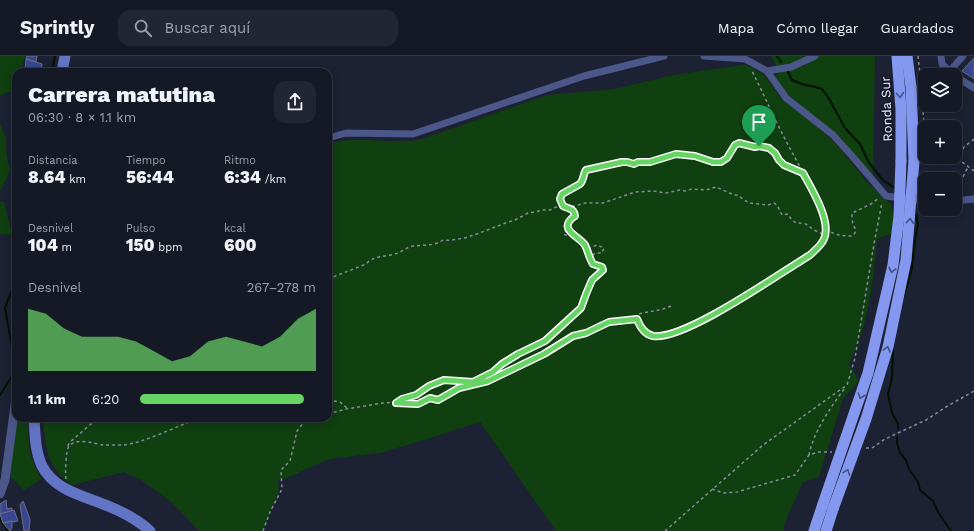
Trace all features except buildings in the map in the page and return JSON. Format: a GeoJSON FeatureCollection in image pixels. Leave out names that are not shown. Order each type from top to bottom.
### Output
{"type":"FeatureCollection","features":[{"type":"Feature","properties":{"kind":"highway","name":"Ronda Sur"},"geometry":{"type":"LineString","coordinates":[[814,531],[868,373],[893,265],[899,216],[901,161],[901,109],[897,56]]}},
{"type":"Feature","properties":{"kind":"highway","name":"Ronda Sur"},"geometry":{"type":"LineString","coordinates":[[826,531],[866,420],[888,347],[906,260],[914,161],[911,87],[907,56]]}},
{"type":"Feature","properties":{"kind":"main road"},"geometry":{"type":"LineString","coordinates":[[63,68],[65,56]]}},
{"type":"Feature","properties":{"kind":"main road"},"geometry":{"type":"LineString","coordinates":[[34,422],[35,442],[42,466],[60,487],[124,513],[150,531]]}},
{"type":"Feature","properties":{"kind":"street"},"geometry":{"type":"LineString","coordinates":[[332,137],[346,133],[412,134],[584,76],[664,56]]}},
{"type":"Feature","properties":{"kind":"street"},"geometry":{"type":"LineString","coordinates":[[704,56],[745,59],[767,72],[786,98],[833,135],[886,196],[918,200]]}},
{"type":"Feature","properties":{"kind":"street"},"geometry":{"type":"LineString","coordinates":[[767,72],[791,67],[815,56]]}},
{"type":"Feature","properties":{"kind":"street"},"geometry":{"type":"LineString","coordinates":[[941,56],[942,64],[946,68]]}},
{"type":"Feature","properties":{"kind":"street"},"geometry":{"type":"LineString","coordinates":[[956,68],[963,56]]}},
{"type":"Feature","properties":{"kind":"street"},"geometry":{"type":"LineString","coordinates":[[962,80],[974,88]]}},
{"type":"Feature","properties":{"kind":"street"},"geometry":{"type":"LineString","coordinates":[[962,200],[974,199]]}},
{"type":"Feature","properties":{"kind":"street"},"geometry":{"type":"LineString","coordinates":[[0,494],[5,480],[13,422]]}},
{"type":"Feature","properties":{"kind":"path"},"geometry":{"type":"LineString","coordinates":[[918,56],[924,120]]}},
{"type":"Feature","properties":{"kind":"path"},"geometry":{"type":"LineString","coordinates":[[671,306],[662,310],[639,314],[637,319],[640,326],[646,333],[653,336],[667,335],[694,325],[810,255],[818,248],[825,235],[826,229],[819,204],[745,59]]}},
{"type":"Feature","properties":{"kind":"path"},"geometry":{"type":"LineString","coordinates":[[974,140],[964,147],[959,156],[962,162],[974,171]]}},
{"type":"Feature","properties":{"kind":"path"},"geometry":{"type":"LineString","coordinates":[[572,234],[564,234],[571,219],[575,216],[575,213],[571,208],[566,207],[561,203],[560,197],[562,194],[582,182],[584,173],[589,168],[622,162],[634,164],[638,162],[647,163],[676,154],[695,156],[713,162],[721,162],[727,158],[735,145],[739,143],[755,147],[759,146],[769,148],[784,165],[803,173]]}},
{"type":"Feature","properties":{"kind":"path"},"geometry":{"type":"LineString","coordinates":[[962,178],[968,167]]}},
{"type":"Feature","properties":{"kind":"path"},"geometry":{"type":"LineString","coordinates":[[332,277],[366,264],[369,260],[397,253],[411,246],[439,243],[444,240],[463,238],[515,220],[528,213],[586,203],[603,203],[635,192],[653,191],[666,193],[680,190],[685,192],[692,189],[706,190],[716,187],[734,195],[737,194],[749,203],[768,206],[774,203],[777,205],[782,216],[788,214],[791,220],[798,224],[806,224],[808,227],[825,235]]}},
{"type":"Feature","properties":{"kind":"path"},"geometry":{"type":"LineString","coordinates":[[809,455],[817,434],[847,385],[855,358],[883,197],[878,198],[871,204],[852,213],[853,224],[856,232],[852,236],[833,234],[826,229]]}},
{"type":"Feature","properties":{"kind":"path"},"geometry":{"type":"LineString","coordinates":[[396,403],[402,399],[416,395],[429,386],[444,380],[473,382],[493,372],[502,364],[518,354],[545,341],[581,308],[592,280],[603,270],[602,267],[593,264],[586,248],[582,242],[572,234],[568,225]]}},
{"type":"Feature","properties":{"kind":"path"},"geometry":{"type":"LineString","coordinates":[[586,248],[597,246],[604,248],[602,253],[592,254],[590,260]]}},
{"type":"Feature","properties":{"kind":"path"},"geometry":{"type":"LineString","coordinates":[[332,413],[347,408],[396,403],[418,404],[430,398],[438,400],[459,388],[488,381],[544,354],[573,336],[586,333],[609,322],[637,319]]}},
{"type":"Feature","properties":{"kind":"path"},"geometry":{"type":"LineString","coordinates":[[665,531],[763,445],[847,385]]}},
{"type":"Feature","properties":{"kind":"path"},"geometry":{"type":"LineString","coordinates":[[332,401],[340,402],[347,408]]}},
{"type":"Feature","properties":{"kind":"path"},"geometry":{"type":"LineString","coordinates":[[71,492],[66,481],[65,473],[66,453],[68,446],[69,443],[93,422]]}},
{"type":"Feature","properties":{"kind":"path"},"geometry":{"type":"LineString","coordinates":[[68,446],[74,443],[88,441],[104,445],[126,445],[189,422]]}},
{"type":"Feature","properties":{"kind":"path"},"geometry":{"type":"LineString","coordinates":[[294,422],[304,422]]}},
{"type":"Feature","properties":{"kind":"path"},"geometry":{"type":"LineString","coordinates":[[263,531],[270,512],[282,488],[281,470],[290,461],[297,431],[304,422]]}},
{"type":"Feature","properties":{"kind":"green space"},"geometry":{"type":"Polygon","coordinates":[[[0,56],[25,56],[22,68],[12,68],[12,91],[0,95],[0,56]]]}},
{"type":"Feature","properties":{"kind":"green space"},"geometry":{"type":"Polygon","coordinates":[[[771,56],[807,56],[792,63],[776,66],[771,56]]]}},
{"type":"Feature","properties":{"kind":"green space"},"geometry":{"type":"Polygon","coordinates":[[[819,56],[875,56],[873,176],[835,134],[787,94],[775,79],[776,75],[781,72],[807,64],[819,56]]]}},
{"type":"Feature","properties":{"kind":"green space"},"geometry":{"type":"Polygon","coordinates":[[[742,65],[747,65],[763,74],[781,98],[838,146],[866,181],[891,204],[894,216],[893,233],[877,239],[872,287],[866,318],[856,349],[849,364],[859,381],[843,399],[819,477],[803,482],[786,520],[783,531],[556,531],[480,422],[380,453],[329,459],[287,478],[278,480],[279,491],[263,531],[199,531],[170,501],[141,480],[124,472],[72,485],[56,471],[48,456],[43,422],[332,422],[332,143],[348,140],[415,140],[428,137],[547,95],[614,89],[673,75],[742,65]]]}},
{"type":"Feature","properties":{"kind":"green space"},"geometry":{"type":"Polygon","coordinates":[[[0,124],[6,137],[6,152],[10,171],[1,190],[0,190],[0,124]]]}},
{"type":"Feature","properties":{"kind":"green space"},"geometry":{"type":"Polygon","coordinates":[[[0,202],[4,202],[12,235],[0,234],[0,202]]]}},
{"type":"Feature","properties":{"kind":"green space"},"geometry":{"type":"Polygon","coordinates":[[[17,422],[28,422],[31,457],[37,472],[42,479],[24,490],[11,477],[10,472],[17,422]]]}},
{"type":"Feature","properties":{"kind":"waterway"},"geometry":{"type":"LineString","coordinates":[[53,68],[55,56]]}},
{"type":"Feature","properties":{"kind":"waterway"},"geometry":{"type":"LineString","coordinates":[[777,56],[781,62]]}},
{"type":"Feature","properties":{"kind":"waterway"},"geometry":{"type":"LineString","coordinates":[[788,72],[792,80],[822,89],[845,128],[860,144],[869,163],[883,180],[896,189]]}},
{"type":"Feature","properties":{"kind":"waterway"},"geometry":{"type":"LineString","coordinates":[[904,296],[912,268],[918,224],[914,208]]}},
{"type":"Feature","properties":{"kind":"waterway"},"geometry":{"type":"LineString","coordinates":[[12,290],[5,308],[12,347]]}},
{"type":"Feature","properties":{"kind":"waterway"},"geometry":{"type":"LineString","coordinates":[[893,349],[892,378],[888,394],[892,413],[898,424],[898,429]]}},
{"type":"Feature","properties":{"kind":"waterway"},"geometry":{"type":"LineString","coordinates":[[0,395],[12,376]]}},
{"type":"Feature","properties":{"kind":"waterway"},"geometry":{"type":"LineString","coordinates":[[897,437],[900,453],[906,460],[909,469],[918,482],[920,490],[933,501],[938,512],[951,531]]}},
{"type":"Feature","properties":{"kind":"waterway"},"geometry":{"type":"LineString","coordinates":[[0,519],[8,531]]}},
{"type":"Feature","properties":{"kind":"route"},"geometry":{"type":"LineString","coordinates":[[739,143],[755,147],[759,146],[772,149],[784,165],[788,168],[803,173],[819,204],[826,229],[824,238],[818,248],[810,255],[717,312],[694,325],[679,331],[667,335],[653,336],[646,333],[640,326],[637,319],[609,322],[586,333],[573,336],[544,354],[488,381],[473,383],[459,388],[438,400],[430,398],[418,404],[401,402],[396,403],[402,399],[416,395],[429,386],[444,380],[473,382],[485,375],[490,374],[518,354],[545,341],[581,308],[592,280],[603,270],[602,267],[593,264],[590,260],[585,245],[570,232],[568,225],[571,219],[575,216],[575,213],[571,208],[563,206],[560,197],[562,194],[582,182],[586,170],[589,168],[608,166],[622,162],[632,164],[638,162],[647,163],[676,154],[695,156],[713,162],[723,162],[734,149],[735,145],[739,143]]}}]}
